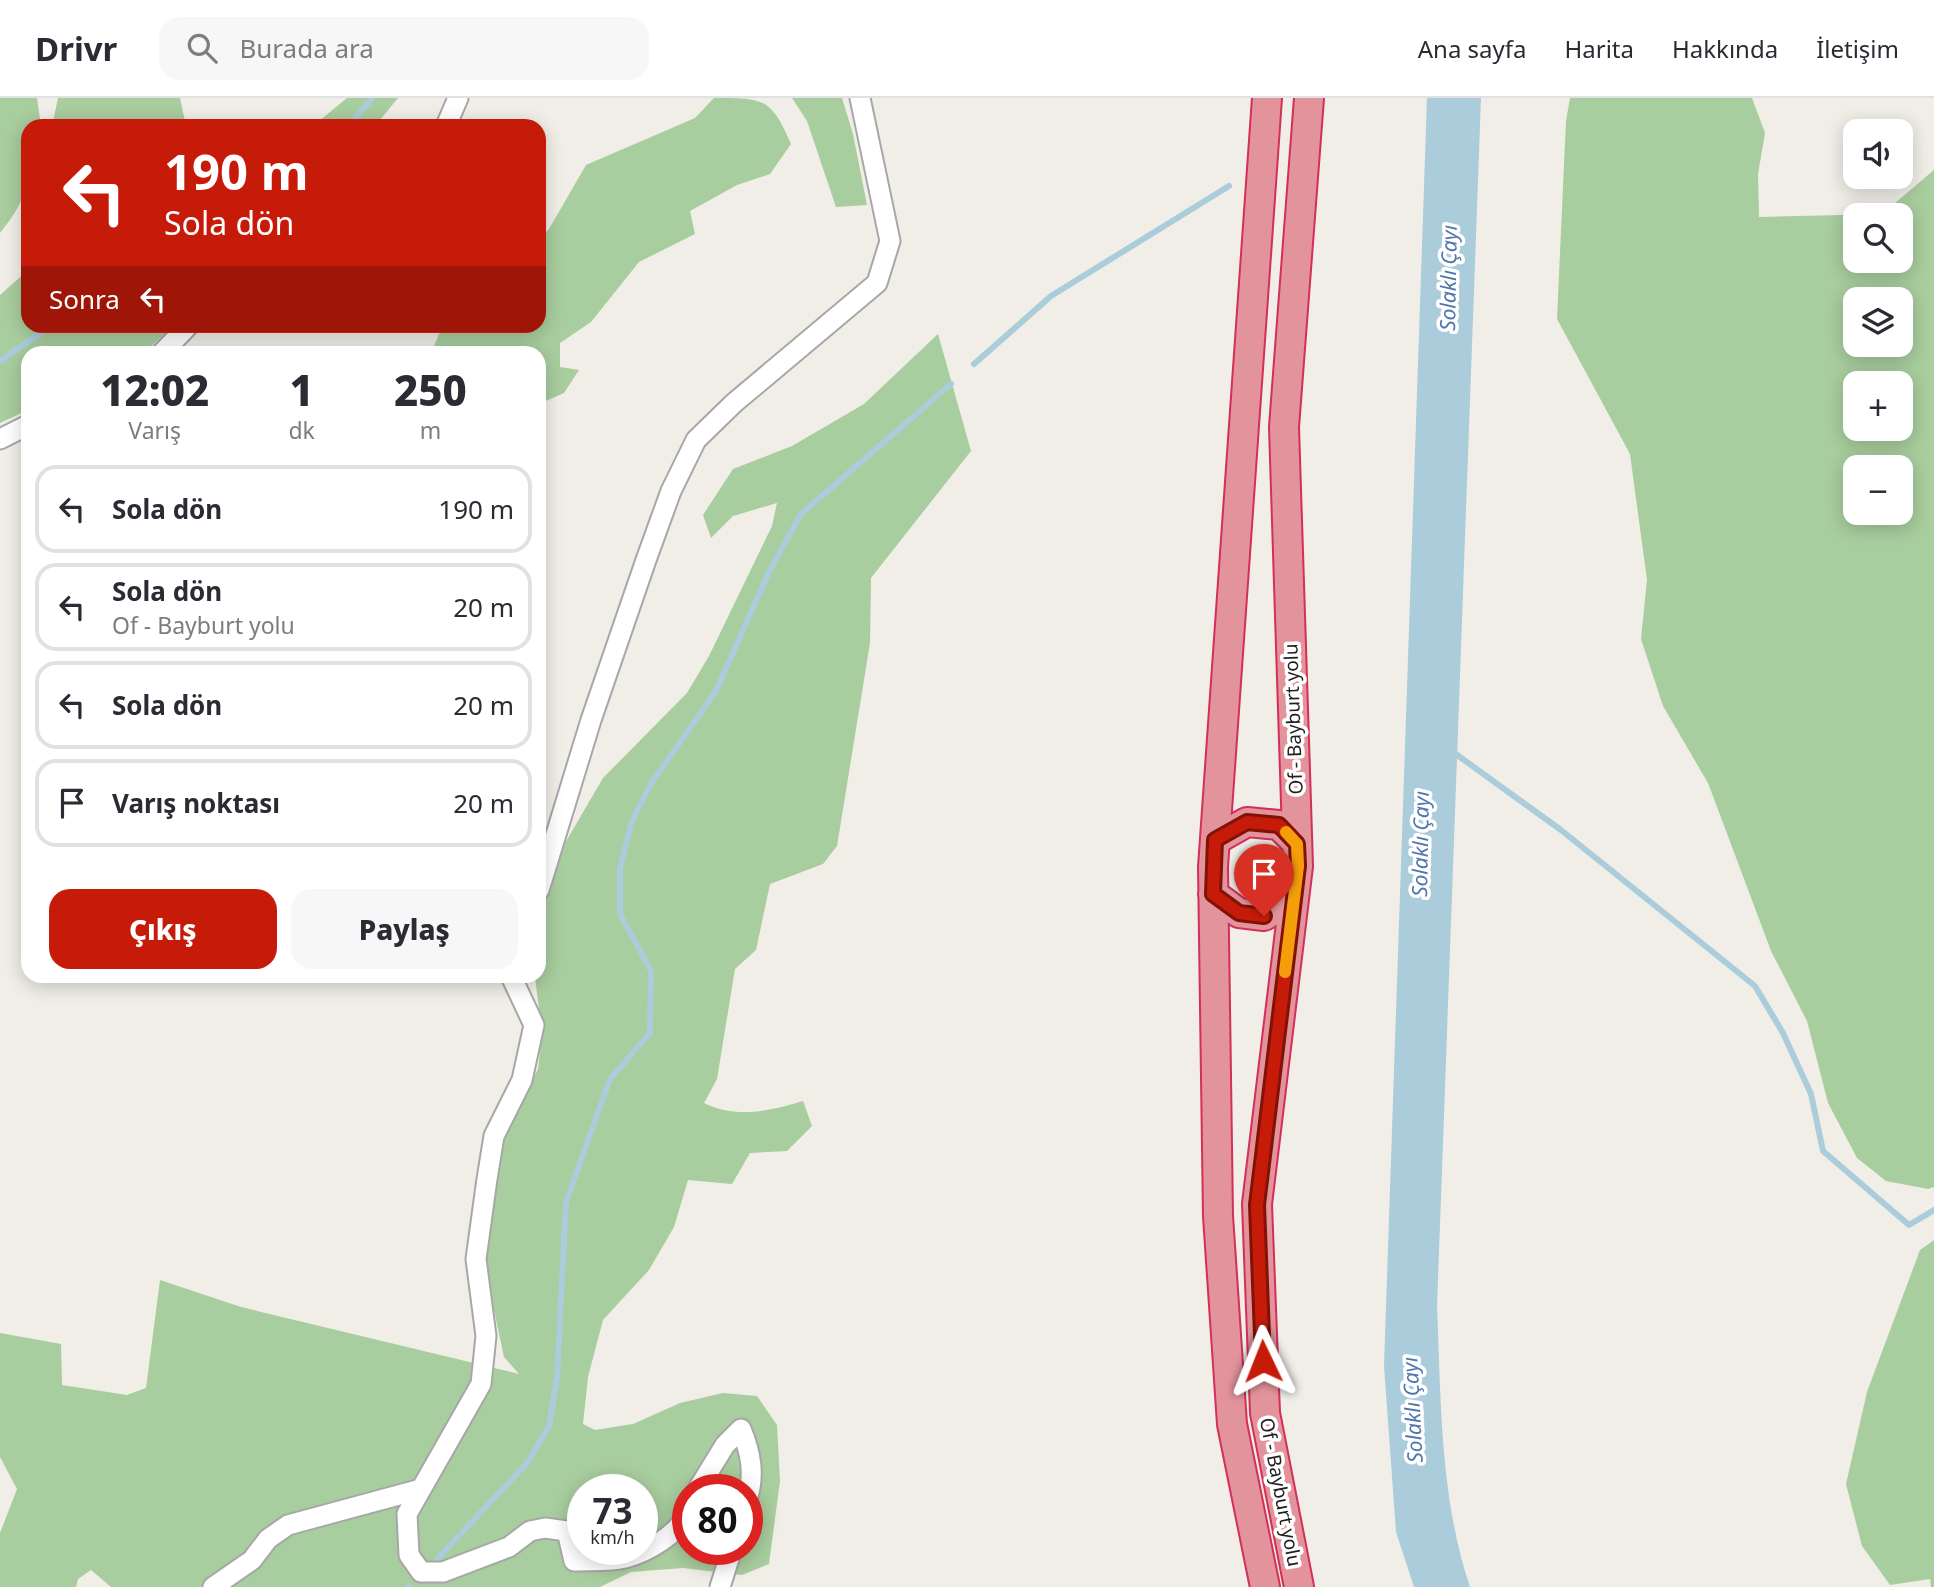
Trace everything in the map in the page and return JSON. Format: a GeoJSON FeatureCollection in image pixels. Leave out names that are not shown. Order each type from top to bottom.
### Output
{"type":"FeatureCollection","features":[{"type":"Feature","properties":{"kind":"highway","name":"Of - Bayburt yolu"},"geometry":{"type":"LineString","coordinates":[[1265,1587],[1231,1410],[1218,1216],[1213,894],[1267,98]]}},
{"type":"Feature","properties":{"kind":"highway","name":"Of - Bayburt yolu"},"geometry":{"type":"LineString","coordinates":[[1299,1587],[1265,1413],[1257,1205],[1294,896],[1297,844],[1284,427],[1309,98]]}},
{"type":"Feature","properties":{"kind":"highway"},"geometry":{"type":"LineString","coordinates":[[1215,840],[1247,822],[1279,825],[1297,844]]}},
{"type":"Feature","properties":{"kind":"highway"},"geometry":{"type":"LineString","coordinates":[[1213,894],[1239,913],[1264,916],[1294,896]]}},
{"type":"Feature","properties":{"kind":"street"},"geometry":{"type":"LineString","coordinates":[[449,119],[458,98]]}},
{"type":"Feature","properties":{"kind":"street"},"geometry":{"type":"LineString","coordinates":[[546,867],[591,720],[646,560],[671,491],[696,440],[734,403],[877,283],[890,241],[860,98]]}},
{"type":"Feature","properties":{"kind":"street"},"geometry":{"type":"LineString","coordinates":[[169,346],[181,333]]}},
{"type":"Feature","properties":{"kind":"street"},"geometry":{"type":"LineString","coordinates":[[0,439],[21,428]]}},
{"type":"Feature","properties":{"kind":"street"},"geometry":{"type":"LineString","coordinates":[[514,983],[534,1025],[522,1080],[495,1136],[475,1259],[486,1336],[481,1384],[407,1514],[406,1538],[409,1555],[421,1572],[443,1573],[509,1547],[530,1531],[545,1528],[567,1531],[574,1560],[624,1559],[658,1544],[672,1531]]}},
{"type":"Feature","properties":{"kind":"street"},"geometry":{"type":"LineString","coordinates":[[707,1474],[725,1445],[741,1429],[751,1454],[751,1474]]}},
{"type":"Feature","properties":{"kind":"street"},"geometry":{"type":"LineString","coordinates":[[213,1587],[252,1560],[268,1539],[288,1525],[421,1489]]}},
{"type":"Feature","properties":{"kind":"street"},"geometry":{"type":"LineString","coordinates":[[720,1587],[727,1565]]}},
{"type":"Feature","properties":{"kind":"green space"},"geometry":{"type":"Polygon","coordinates":[[[0,98],[37,98],[40,119],[21,119],[21,201],[0,233],[0,98]]]}},
{"type":"Feature","properties":{"kind":"green space"},"geometry":{"type":"Polygon","coordinates":[[[58,98],[180,98],[184,119],[54,119],[58,98]]]}},
{"type":"Feature","properties":{"kind":"green space"},"geometry":{"type":"Polygon","coordinates":[[[347,98],[398,98],[381,119],[322,119],[347,98]]]}},
{"type":"Feature","properties":{"kind":"green space"},"geometry":{"type":"Polygon","coordinates":[[[714,98],[755,100],[771,109],[778,117],[791,144],[770,174],[737,185],[690,211],[695,234],[639,262],[591,322],[560,343],[560,367],[579,370],[564,393],[546,401],[546,346],[434,346],[440,333],[546,333],[546,232],[586,165],[695,118],[714,98]]]}},
{"type":"Feature","properties":{"kind":"green space"},"geometry":{"type":"Polygon","coordinates":[[[792,98],[842,98],[853,134],[867,205],[836,207],[807,121],[792,98]]]}},
{"type":"Feature","properties":{"kind":"green space"},"geometry":{"type":"Polygon","coordinates":[[[1570,98],[1752,98],[1765,133],[1758,174],[1759,217],[1843,215],[1843,273],[1913,273],[1913,203],[1895,203],[1934,170],[1934,1187],[1928,1189],[1886,1181],[1857,1158],[1828,1103],[1807,1021],[1771,951],[1708,783],[1663,706],[1641,639],[1647,580],[1630,454],[1557,319],[1566,121],[1570,98]]]}},
{"type":"Feature","properties":{"kind":"green space"},"geometry":{"type":"Polygon","coordinates":[[[21,276],[21,333],[165,333],[152,346],[21,346],[21,413],[0,423],[0,295],[21,276]]]}},
{"type":"Feature","properties":{"kind":"green space"},"geometry":{"type":"Polygon","coordinates":[[[938,334],[971,451],[871,578],[870,643],[837,846],[823,864],[770,884],[756,950],[735,969],[717,1079],[704,1103],[728,1111],[753,1112],[803,1101],[812,1126],[787,1151],[750,1153],[732,1184],[688,1180],[674,1227],[649,1270],[603,1320],[588,1377],[583,1424],[595,1430],[633,1424],[680,1403],[723,1393],[757,1396],[777,1425],[780,1481],[769,1564],[742,1575],[683,1568],[631,1572],[600,1587],[111,1587],[91,1570],[78,1579],[76,1587],[0,1587],[0,1533],[17,1489],[0,1457],[0,1333],[61,1344],[62,1385],[127,1395],[146,1388],[160,1280],[241,1307],[519,1374],[504,1357],[484,1263],[495,1176],[506,1131],[538,1069],[542,1034],[536,983],[546,983],[546,852],[565,843],[603,778],[687,693],[709,656],[772,526],[777,503],[733,516],[711,538],[703,515],[733,469],[792,446],[864,404],[938,334]]]}},
{"type":"Feature","properties":{"kind":"green space"},"geometry":{"type":"Polygon","coordinates":[[[1934,1240],[1934,1587],[1931,1587],[1930,1579],[1890,1585],[1862,1546],[1846,1484],[1867,1392],[1920,1250],[1934,1240]]]}},
{"type":"Feature","properties":{"kind":"water","name":"Solaklı Çayı"},"geometry":{"type":"Polygon","coordinates":[[[1427,98],[1481,98],[1437,1307],[1447,1484],[1460,1553],[1470,1587],[1414,1587],[1396,1532],[1384,1366],[1427,98]]]}},
{"type":"Feature","properties":{"kind":"waterway"},"geometry":{"type":"LineString","coordinates":[[354,119],[372,98]]}},
{"type":"Feature","properties":{"kind":"waterway"},"geometry":{"type":"LineString","coordinates":[[974,364],[1051,296],[1229,186]]}},
{"type":"Feature","properties":{"kind":"waterway"},"geometry":{"type":"LineString","coordinates":[[22,346],[41,333]]}},
{"type":"Feature","properties":{"kind":"waterway"},"geometry":{"type":"LineString","coordinates":[[0,361],[21,347]]}},
{"type":"Feature","properties":{"kind":"waterway"},"geometry":{"type":"LineString","coordinates":[[438,1558],[528,1462],[549,1426],[557,1378],[566,1202],[610,1079],[650,1033],[651,971],[620,914],[620,868],[632,821],[650,785],[716,691],[769,572],[801,514],[951,384]]}},
{"type":"Feature","properties":{"kind":"waterway"},"geometry":{"type":"LineString","coordinates":[[1453,752],[1561,830],[1755,986],[1783,1033],[1811,1094],[1823,1151],[1909,1225],[1934,1210]]}},
{"type":"Feature","properties":{"kind":"slow traffic"},"geometry":{"type":"LineString","coordinates":[[1285,972],[1298,866],[1297,844],[1286,832]]}},
{"type":"Feature","properties":{"kind":"route"},"geometry":{"type":"LineString","coordinates":[[1263,1361],[1257,1205],[1298,866],[1297,844],[1279,825],[1247,822],[1215,840],[1213,894],[1239,913],[1264,916]]}}]}
